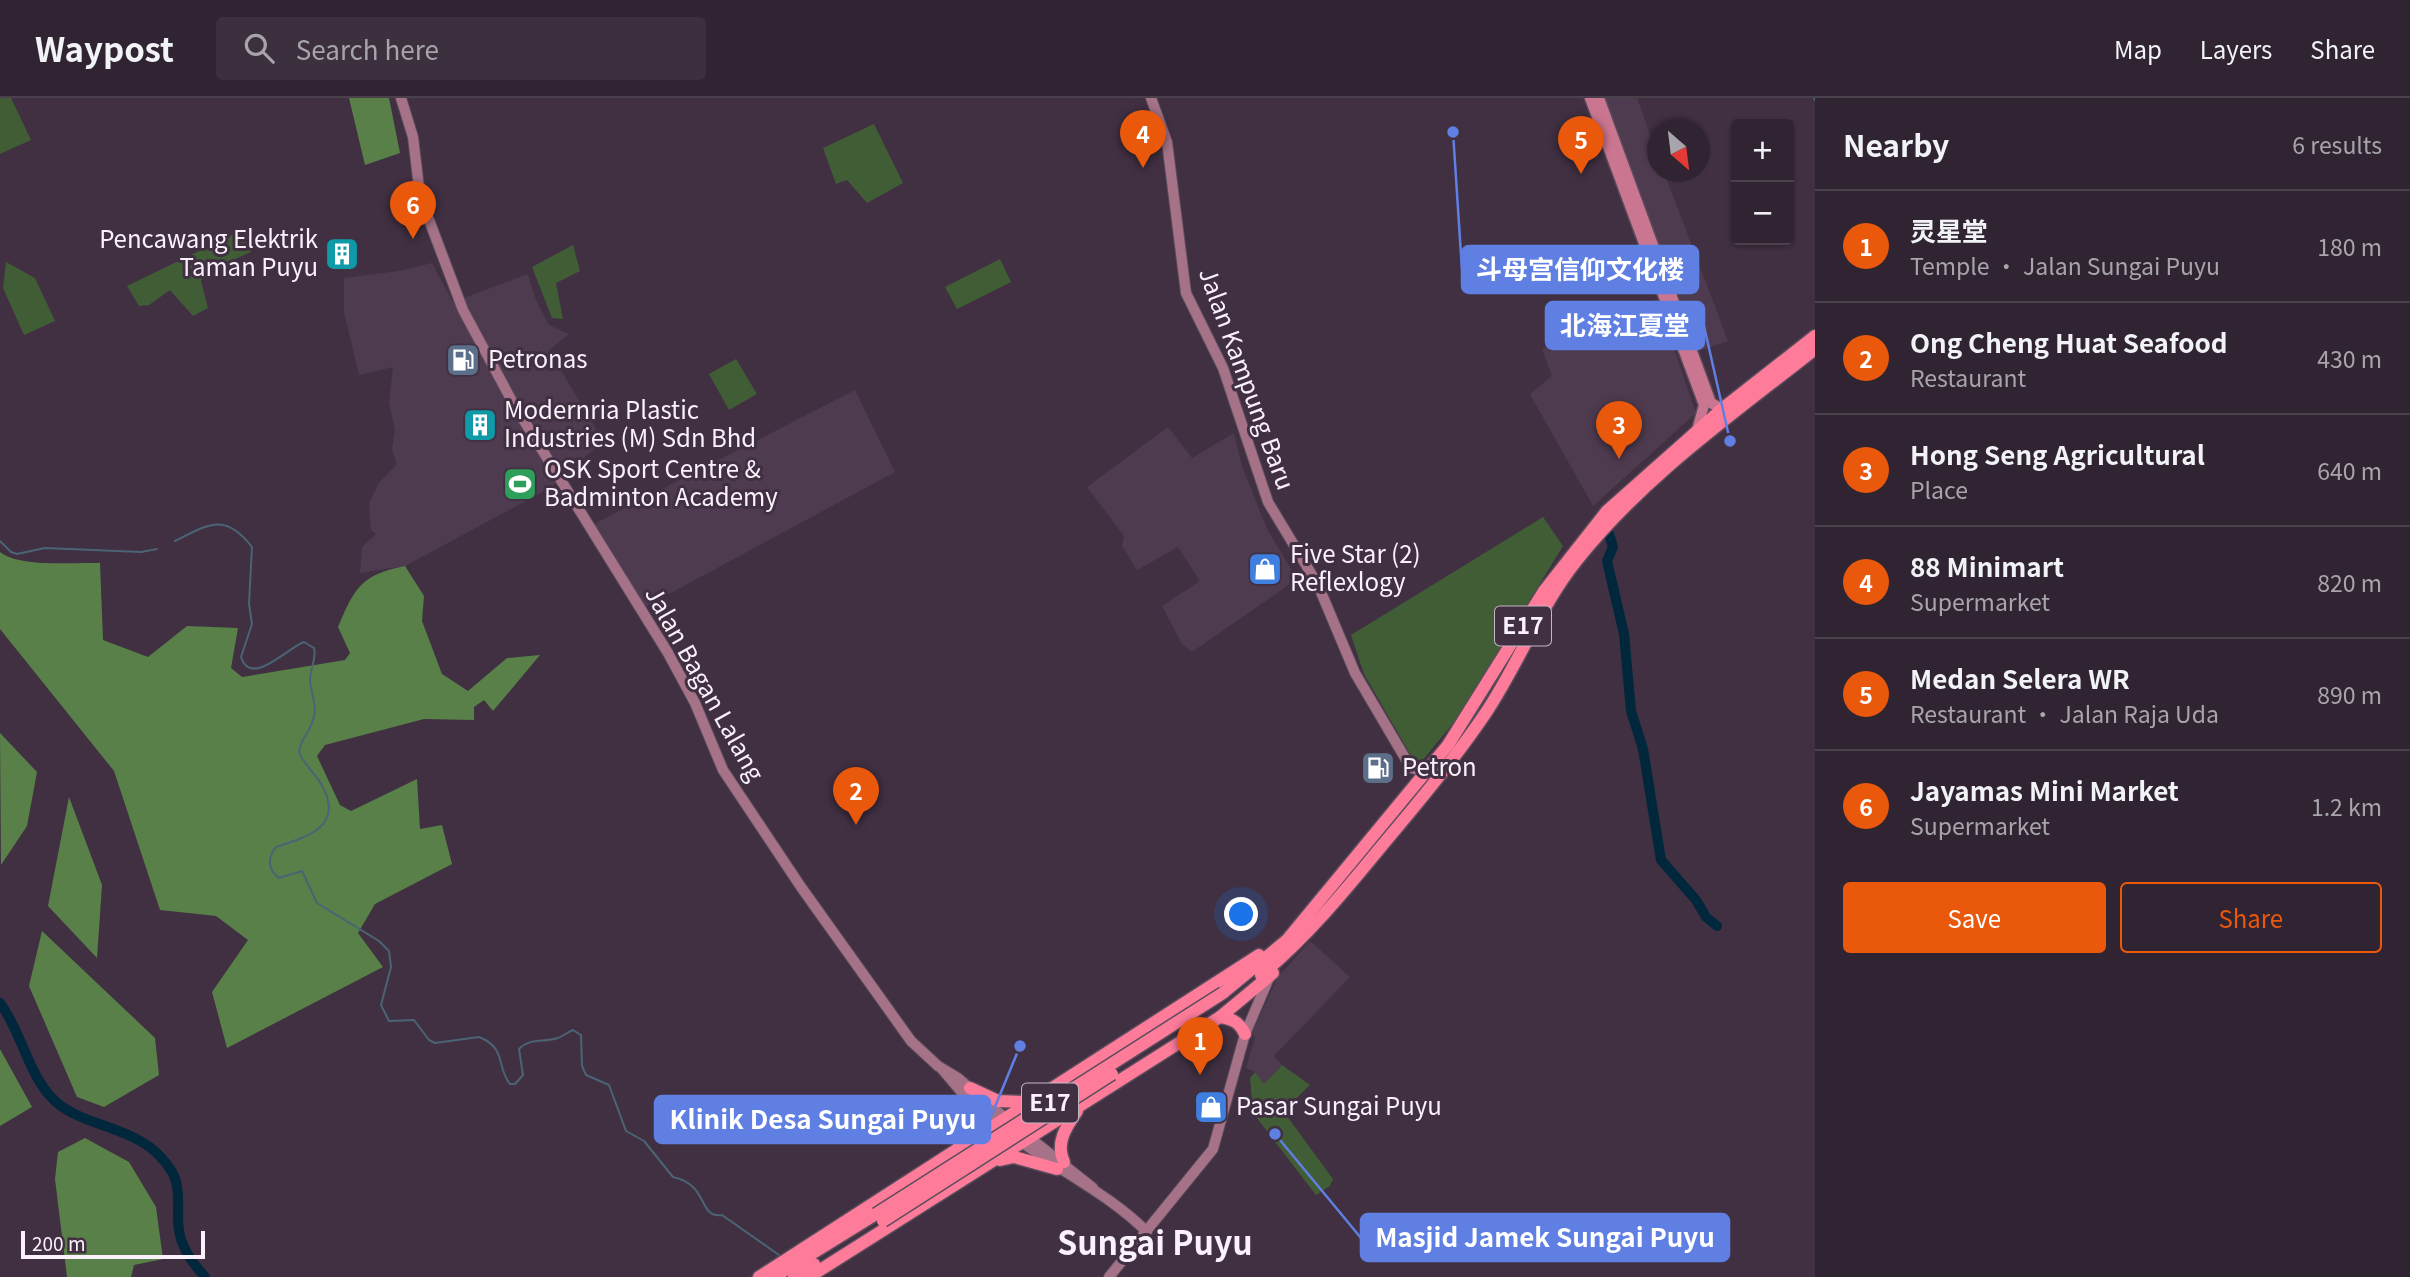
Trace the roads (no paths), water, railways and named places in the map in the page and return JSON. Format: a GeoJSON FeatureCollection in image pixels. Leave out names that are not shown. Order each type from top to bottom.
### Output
{"type":"FeatureCollection","features":[{"type":"Feature","properties":{"kind":"highway","name":"E17"},"geometry":{"type":"LineString","coordinates":[[1225,997],[1264,962],[1303,920],[1426,772],[1475,706],[1544,591],[1571,552],[1607,511],[1697,430],[1815,336]]}},
{"type":"Feature","properties":{"kind":"highway","name":"E17"},"geometry":{"type":"LineString","coordinates":[[793,1277],[880,1217],[1225,997],[1285,955],[1327,911],[1452,760],[1486,713],[1557,590],[1598,534],[1679,459],[1815,350]]}},
{"type":"Feature","properties":{"kind":"highway"},"geometry":{"type":"LineString","coordinates":[[759,1277],[967,1141],[1220,983],[1303,920]]}},
{"type":"Feature","properties":{"kind":"highway"},"geometry":{"type":"LineString","coordinates":[[809,1277],[1220,1017],[1269,978],[1285,955]]}},
{"type":"Feature","properties":{"kind":"highway"},"geometry":{"type":"LineString","coordinates":[[1220,1017],[1240,1024],[1245,1034]]}},
{"type":"Feature","properties":{"kind":"highway"},"geometry":{"type":"LineString","coordinates":[[970,1087],[998,1101],[1010,1103],[1038,1097]]}},
{"type":"Feature","properties":{"kind":"highway"},"geometry":{"type":"LineString","coordinates":[[1038,1097],[1039,1116],[1043,1119],[1061,1119]]}},
{"type":"Feature","properties":{"kind":"highway"},"geometry":{"type":"LineString","coordinates":[[952,1151],[968,1129],[970,1102]]}},
{"type":"Feature","properties":{"kind":"highway"},"geometry":{"type":"LineString","coordinates":[[985,1167],[1014,1157],[1060,1166],[1060,1146],[1065,1129],[1079,1107]]}},
{"type":"Feature","properties":{"kind":"highway"},"geometry":{"type":"LineString","coordinates":[[967,1141],[979,1140],[988,1147],[989,1158],[985,1167]]}},
{"type":"Feature","properties":{"kind":"highway","name":"E17"},"geometry":{"type":"LineString","coordinates":[[774,1277],[880,1217]]}},
{"type":"Feature","properties":{"kind":"main road","name":"Jalan Bagan Lalang"},"geometry":{"type":"LineString","coordinates":[[401,98],[413,137],[418,184],[427,218],[463,310],[505,390],[668,653],[695,703],[717,758],[735,788],[900,1026],[970,1102],[1000,1120],[1093,1188],[1147,1232]]}},
{"type":"Feature","properties":{"kind":"main road","name":"Jalan Kampung Baru"},"geometry":{"type":"LineString","coordinates":[[1151,98],[1167,142],[1182,275],[1193,310],[1223,368],[1268,502],[1324,596],[1355,673],[1410,768]]}},
{"type":"Feature","properties":{"kind":"main road"},"geometry":{"type":"LineString","coordinates":[[1590,98],[1704,405],[1697,430]]}},
{"type":"Feature","properties":{"kind":"main road"},"geometry":{"type":"LineString","coordinates":[[1599,98],[1711,403],[1722,409]]}},
{"type":"Feature","properties":{"kind":"main road"},"geometry":{"type":"LineString","coordinates":[[1405,797],[1410,768],[1426,772]]}},
{"type":"Feature","properties":{"kind":"main road"},"geometry":{"type":"LineString","coordinates":[[1109,1277],[1213,1149],[1245,1034],[1269,978]]}},
{"type":"Feature","properties":{"kind":"main road","name":"Jalan Bagan Lalang"},"geometry":{"type":"LineString","coordinates":[[942,1069],[970,1087],[1000,1120]]}},
{"type":"Feature","properties":{"kind":"main road"},"geometry":{"type":"LineString","coordinates":[[1139,1242],[1129,1215],[1158,1219]]}},
{"type":"Feature","properties":{"kind":"waterway"},"geometry":{"type":"LineString","coordinates":[[175,541],[216,524],[233,529],[252,547],[249,604],[252,624],[241,657],[246,666],[253,669],[261,667],[304,642],[314,648],[310,680],[315,712],[299,752],[321,784],[328,798],[329,810],[320,828],[300,839],[276,847],[270,864],[279,878],[302,871],[317,903],[379,941],[389,951],[391,967],[381,1005],[389,1021],[414,1020],[429,1040],[435,1043],[479,1037],[488,1041],[497,1052],[510,1084],[515,1084],[523,1075],[519,1049],[528,1043],[558,1038],[573,1030],[581,1035],[582,1066],[586,1075],[609,1085],[626,1131],[644,1141],[673,1177],[693,1187],[709,1211],[714,1215],[722,1215],[779,1255]]}},
{"type":"Feature","properties":{"kind":"waterway"},"geometry":{"type":"LineString","coordinates":[[1609,534],[1613,547],[1607,561],[1624,634],[1631,711],[1643,749],[1661,860],[1696,900],[1706,917],[1717,926]]}},
{"type":"Feature","properties":{"kind":"waterway"},"geometry":{"type":"LineString","coordinates":[[0,541],[17,554],[45,548],[141,552],[157,549]]}},
{"type":"Feature","properties":{"kind":"waterway"},"geometry":{"type":"LineString","coordinates":[[0,1003],[38,1079],[55,1101],[68,1111],[147,1145],[172,1172],[177,1186],[180,1238],[196,1267],[205,1277]]}},
{"type":"Feature","properties":{"kind":"place","name":"斗母宫信仰文化楼"},"geometry":{"type":"Point","coordinates":[1453,132]}},
{"type":"Feature","properties":{"kind":"place","name":"88 Minimart"},"geometry":{"type":"Point","coordinates":[1143,168]}},
{"type":"Feature","properties":{"kind":"place","name":"Medan Selera WR"},"geometry":{"type":"Point","coordinates":[1581,174]}},
{"type":"Feature","properties":{"kind":"place","name":"Jayamas Mini Market"},"geometry":{"type":"Point","coordinates":[413,239]}},
{"type":"Feature","properties":{"kind":"place","name":"Pencawang Elektrik Taman Puyu"},"geometry":{"type":"Point","coordinates":[342,254]}},
{"type":"Feature","properties":{"kind":"place","name":"Petronas"},"geometry":{"type":"Point","coordinates":[463,360]}},
{"type":"Feature","properties":{"kind":"place","name":"Modernria Plastic Industries (M) Sdn Bhd"},"geometry":{"type":"Point","coordinates":[480,425]}},
{"type":"Feature","properties":{"kind":"place","name":"北海江夏堂"},"geometry":{"type":"Point","coordinates":[1730,441]}},
{"type":"Feature","properties":{"kind":"place","name":"Hong Seng Agricultural"},"geometry":{"type":"Point","coordinates":[1619,459]}},
{"type":"Feature","properties":{"kind":"place","name":"OSK Sport Centre & Badminton Academy"},"geometry":{"type":"Point","coordinates":[520,484]}},
{"type":"Feature","properties":{"kind":"place","name":"Five Star (2) Reflexlogy"},"geometry":{"type":"Point","coordinates":[1265,569]}},
{"type":"Feature","properties":{"kind":"place","name":"Petron"},"geometry":{"type":"Point","coordinates":[1378,768]}},
{"type":"Feature","properties":{"kind":"place","name":"Ong Cheng Huat Seafood"},"geometry":{"type":"Point","coordinates":[856,825]}},
{"type":"Feature","properties":{"kind":"place","name":"Klinik Desa Sungai Puyu"},"geometry":{"type":"Point","coordinates":[1020,1046]}},
{"type":"Feature","properties":{"kind":"place","name":"灵星堂"},"geometry":{"type":"Point","coordinates":[1200,1075]}},
{"type":"Feature","properties":{"kind":"place","name":"Pasar Sungai Puyu"},"geometry":{"type":"Point","coordinates":[1211,1107]}},
{"type":"Feature","properties":{"kind":"place","name":"Masjid Jamek Sungai Puyu"},"geometry":{"type":"Point","coordinates":[1275,1134]}},
{"type":"Feature","properties":{"kind":"district","name":"Sungai Puyu"},"geometry":{"type":"Point","coordinates":[1155,1244]}}]}
